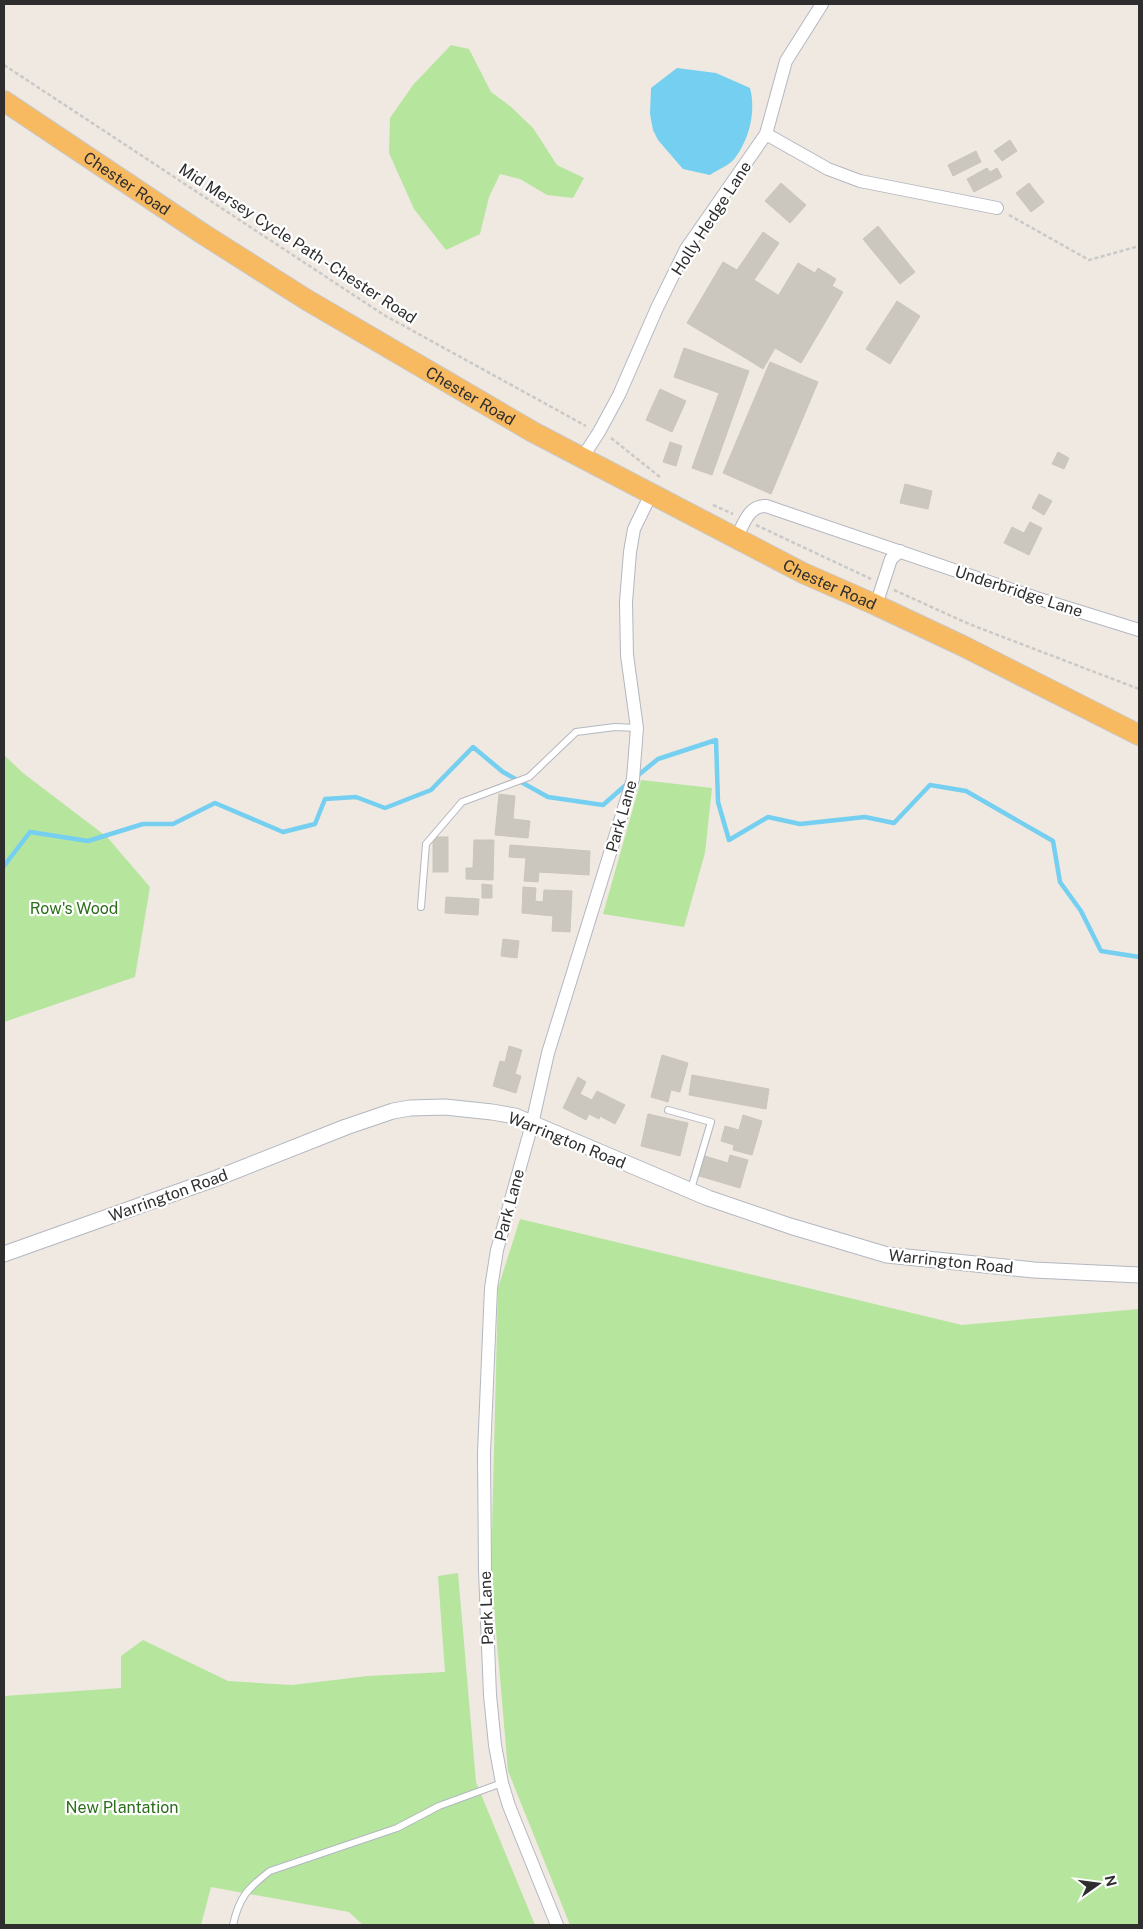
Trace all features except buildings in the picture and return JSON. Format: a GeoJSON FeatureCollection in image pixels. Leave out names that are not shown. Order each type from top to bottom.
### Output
{"type":"FeatureCollection","features":[{"type":"Feature","properties":{"kind":"highway","name":"Chester Road"},"geometry":{"type":"LineString","coordinates":[[4,101],[203,234],[307,300],[533,432],[803,573],[876,604],[1139,735]]}},
{"type":"Feature","properties":{"kind":"highway","name":"Chester Road"},"geometry":{"type":"LineString","coordinates":[[963,646],[1139,719]]}},
{"type":"Feature","properties":{"kind":"street","name":"Holly Hedge Lane"},"geometry":{"type":"LineString","coordinates":[[582,458],[619,395],[656,308],[686,249],[766,134],[786,62],[822,4]]}},
{"type":"Feature","properties":{"kind":"street"},"geometry":{"type":"LineString","coordinates":[[766,134],[828,170],[860,181],[997,208]]}},
{"type":"Feature","properties":{"kind":"street","name":"Park Lane"},"geometry":{"type":"LineString","coordinates":[[557,1925],[518,1832],[502,1783],[495,1745],[490,1695],[485,1571],[484,1453],[490,1298],[497,1250],[532,1124],[548,1053],[633,779],[637,728],[627,655],[626,602],[634,529],[651,494]]}},
{"type":"Feature","properties":{"kind":"street","name":"Underbridge Lane"},"geometry":{"type":"LineString","coordinates":[[736,539],[750,512],[755,508],[766,506],[1036,598],[1139,630]]}},
{"type":"Feature","properties":{"kind":"street"},"geometry":{"type":"LineString","coordinates":[[876,604],[891,560],[900,551]]}},
{"type":"Feature","properties":{"kind":"street","name":"Warrington Road"},"geometry":{"type":"LineString","coordinates":[[4,1254],[217,1178],[346,1127],[393,1111],[428,1107],[464,1109],[515,1116],[690,1191],[790,1226],[887,1255],[1034,1270],[1139,1275]]}},
{"type":"Feature","properties":{"kind":"lane"},"geometry":{"type":"LineString","coordinates":[[421,907],[426,844],[462,802],[529,777],[576,732],[615,727],[637,728]]}},
{"type":"Feature","properties":{"kind":"lane"},"geometry":{"type":"LineString","coordinates":[[668,1110],[711,1122],[690,1191]]}},
{"type":"Feature","properties":{"kind":"lane"},"geometry":{"type":"LineString","coordinates":[[233,1925],[237,1906],[253,1884],[270,1871],[397,1828],[439,1806],[502,1783]]}},
{"type":"Feature","properties":{"kind":"path","name":"Mid Mersey Cycle Path - Chester Road"},"geometry":{"type":"LineString","coordinates":[[4,65],[384,315],[572,420],[588,427]]}},
{"type":"Feature","properties":{"kind":"path"},"geometry":{"type":"LineString","coordinates":[[997,208],[1089,260],[1139,246]]}},
{"type":"Feature","properties":{"kind":"path"},"geometry":{"type":"LineString","coordinates":[[610,437],[666,481]]}},
{"type":"Feature","properties":{"kind":"path"},"geometry":{"type":"LineString","coordinates":[[713,504],[730,512]]}},
{"type":"Feature","properties":{"kind":"path"},"geometry":{"type":"LineString","coordinates":[[759,526],[866,577]]}},
{"type":"Feature","properties":{"kind":"path"},"geometry":{"type":"LineString","coordinates":[[902,593],[969,624],[1139,689]]}},
{"type":"Feature","properties":{"kind":"green space"},"geometry":{"type":"Polygon","coordinates":[[[451,45],[469,49],[491,92],[510,106],[533,128],[557,165],[584,178],[573,198],[547,195],[520,179],[500,174],[489,197],[480,234],[446,250],[414,209],[389,153],[390,118],[413,85],[451,45]]]}},
{"type":"Feature","properties":{"kind":"green space","name":"Row's Wood"},"geometry":{"type":"Polygon","coordinates":[[[4,755],[23,773],[107,837],[150,887],[135,977],[4,1022],[4,755]]]}},
{"type":"Feature","properties":{"kind":"green space"},"geometry":{"type":"Polygon","coordinates":[[[641,780],[712,788],[705,853],[684,927],[603,914],[641,780]]]}},
{"type":"Feature","properties":{"kind":"green space"},"geometry":{"type":"Polygon","coordinates":[[[520,1219],[962,1325],[1139,1309],[1139,1925],[570,1925],[508,1771],[491,1573],[498,1288],[520,1219]]]}},
{"type":"Feature","properties":{"kind":"green space","name":"New Plantation"},"geometry":{"type":"Polygon","coordinates":[[[458,1573],[476,1782],[535,1925],[363,1925],[349,1912],[211,1887],[201,1925],[4,1925],[4,1696],[121,1688],[121,1656],[143,1640],[228,1681],[292,1685],[368,1676],[445,1672],[438,1576],[458,1573]]]}},
{"type":"Feature","properties":{"kind":"water"},"geometry":{"type":"Polygon","coordinates":[[[677,68],[716,73],[750,88],[752,115],[745,142],[733,161],[710,175],[683,169],[658,140],[653,130],[650,114],[651,88],[677,68]]]}},
{"type":"Feature","properties":{"kind":"waterway"},"geometry":{"type":"LineString","coordinates":[[636,777],[658,759],[716,740],[718,802],[729,840],[768,817],[800,824],[865,817],[894,823],[930,785],[966,791],[1053,841],[1060,882],[1081,911],[1101,951],[1139,957]]}},
{"type":"Feature","properties":{"kind":"waterway"},"geometry":{"type":"LineString","coordinates":[[4,866],[30,832],[88,841],[143,824],[173,824],[215,803],[283,832],[315,824],[325,799],[356,797],[385,808],[431,790],[473,747],[503,772],[548,797],[603,805],[628,783]]}}]}
